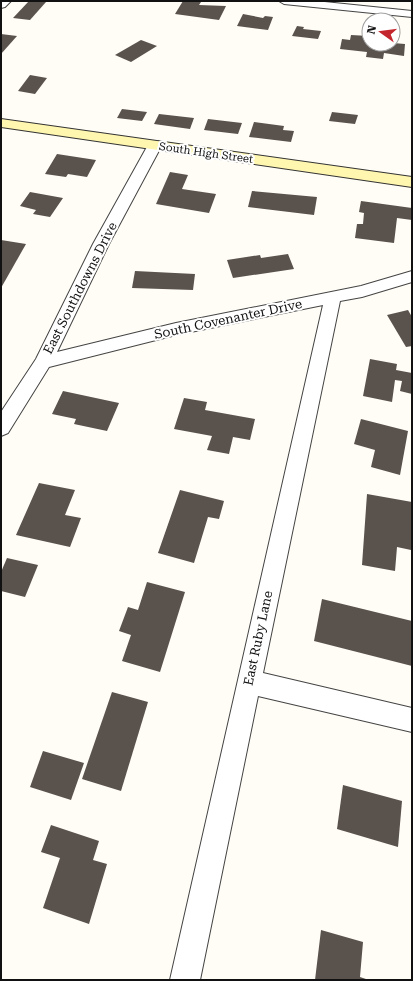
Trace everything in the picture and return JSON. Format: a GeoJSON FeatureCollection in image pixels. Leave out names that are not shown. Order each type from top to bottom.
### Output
{"type":"FeatureCollection","features":[{"type":"Feature","properties":{"kind":"street"},"geometry":{"type":"LineString","coordinates":[[1,5],[6,1]]}},
{"type":"Feature","properties":{"kind":"street"},"geometry":{"type":"LineString","coordinates":[[284,1],[412,14]]}},
{"type":"Feature","properties":{"kind":"street","name":"South High Street"},"geometry":{"type":"LineString","coordinates":[[1,123],[412,182]]}},
{"type":"Feature","properties":{"kind":"street","name":"East Southdowns Drive"},"geometry":{"type":"LineString","coordinates":[[1,428],[43,362],[100,244],[155,145]]}},
{"type":"Feature","properties":{"kind":"street","name":"South Covenanter Drive"},"geometry":{"type":"LineString","coordinates":[[43,362],[176,329],[362,291],[412,276]]}},
{"type":"Feature","properties":{"kind":"street","name":"East Ruby Lane"},"geometry":{"type":"LineString","coordinates":[[185,980],[333,296]]}},
{"type":"Feature","properties":{"kind":"street"},"geometry":{"type":"LineString","coordinates":[[249,682],[412,720]]}},
{"type":"Feature","properties":{"kind":"building"},"geometry":{"type":"Polygon","coordinates":[[[29,1],[46,2],[30,20],[13,18],[29,1]]]}},
{"type":"Feature","properties":{"kind":"building"},"geometry":{"type":"Polygon","coordinates":[[[183,1],[201,2],[199,5],[226,6],[219,20],[175,14],[183,1]]]}},
{"type":"Feature","properties":{"kind":"building"},"geometry":{"type":"Polygon","coordinates":[[[243,14],[263,18],[265,16],[273,17],[268,30],[237,26],[243,14]]]}},
{"type":"Feature","properties":{"kind":"building"},"geometry":{"type":"Polygon","coordinates":[[[297,26],[304,27],[303,29],[321,31],[318,39],[292,36],[297,26]]]}},
{"type":"Feature","properties":{"kind":"building"},"geometry":{"type":"Polygon","coordinates":[[[1,34],[17,36],[1,54],[1,34]]]}},
{"type":"Feature","properties":{"kind":"building"},"geometry":{"type":"Polygon","coordinates":[[[351,35],[361,36],[361,51],[340,49],[342,39],[350,40],[351,35]]]}},
{"type":"Feature","properties":{"kind":"building"},"geometry":{"type":"Polygon","coordinates":[[[141,40],[157,46],[131,62],[115,55],[141,40]]]}},
{"type":"Feature","properties":{"kind":"building"},"geometry":{"type":"Polygon","coordinates":[[[401,44],[405,44],[404,56],[384,53],[383,59],[366,57],[367,52],[401,52],[401,44]]]}},
{"type":"Feature","properties":{"kind":"building"},"geometry":{"type":"Polygon","coordinates":[[[30,75],[47,78],[35,94],[18,91],[30,75]]]}},
{"type":"Feature","properties":{"kind":"building"},"geometry":{"type":"Polygon","coordinates":[[[122,109],[147,112],[142,121],[117,118],[122,109]]]}},
{"type":"Feature","properties":{"kind":"building"},"geometry":{"type":"Polygon","coordinates":[[[332,112],[358,115],[355,124],[329,121],[332,112]]]}},
{"type":"Feature","properties":{"kind":"building"},"geometry":{"type":"Polygon","coordinates":[[[159,114],[194,118],[190,129],[154,124],[159,114]]]}},
{"type":"Feature","properties":{"kind":"building"},"geometry":{"type":"Polygon","coordinates":[[[208,119],[242,123],[238,134],[204,130],[208,119]]]}},
{"type":"Feature","properties":{"kind":"building"},"geometry":{"type":"Polygon","coordinates":[[[254,122],[284,126],[283,130],[294,131],[291,142],[249,137],[254,122]]]}},
{"type":"Feature","properties":{"kind":"building"},"geometry":{"type":"Polygon","coordinates":[[[57,154],[96,160],[87,177],[68,174],[66,177],[45,174],[57,154]]]}},
{"type":"Feature","properties":{"kind":"building"},"geometry":{"type":"Polygon","coordinates":[[[170,172],[188,175],[182,189],[216,194],[209,213],[156,204],[170,172]]]}},
{"type":"Feature","properties":{"kind":"building"},"geometry":{"type":"Polygon","coordinates":[[[252,191],[317,197],[314,215],[248,207],[252,191]]]}},
{"type":"Feature","properties":{"kind":"building"},"geometry":{"type":"Polygon","coordinates":[[[30,192],[63,198],[50,217],[33,214],[36,210],[20,206],[30,192]]]}},
{"type":"Feature","properties":{"kind":"building"},"geometry":{"type":"Polygon","coordinates":[[[361,201],[412,208],[412,220],[397,218],[394,243],[355,238],[357,224],[363,224],[364,213],[359,212],[361,201]]]}},
{"type":"Feature","properties":{"kind":"building"},"geometry":{"type":"Polygon","coordinates":[[[1,240],[26,244],[1,288],[1,240]]]}},
{"type":"Feature","properties":{"kind":"building"},"geometry":{"type":"Polygon","coordinates":[[[288,254],[294,269],[233,278],[227,260],[260,255],[261,258],[288,254]]]}},
{"type":"Feature","properties":{"kind":"building"},"geometry":{"type":"Polygon","coordinates":[[[135,271],[195,274],[193,290],[132,288],[135,271]]]}},
{"type":"Feature","properties":{"kind":"building"},"geometry":{"type":"Polygon","coordinates":[[[408,310],[412,317],[412,346],[406,347],[387,315],[408,310]]]}},
{"type":"Feature","properties":{"kind":"building"},"geometry":{"type":"Polygon","coordinates":[[[370,359],[397,364],[396,370],[412,373],[412,394],[400,391],[402,381],[395,380],[392,402],[363,396],[370,359]]]}},
{"type":"Feature","properties":{"kind":"building"},"geometry":{"type":"Polygon","coordinates":[[[63,391],[119,403],[107,431],[74,424],[76,419],[52,414],[63,391]]]}},
{"type":"Feature","properties":{"kind":"building"},"geometry":{"type":"Polygon","coordinates":[[[184,398],[207,402],[205,410],[255,419],[250,440],[233,437],[229,454],[207,450],[212,436],[174,429],[184,398]]]}},
{"type":"Feature","properties":{"kind":"building"},"geometry":{"type":"Polygon","coordinates":[[[361,419],[408,431],[400,475],[371,467],[375,450],[354,444],[361,419]]]}},
{"type":"Feature","properties":{"kind":"building"},"geometry":{"type":"Polygon","coordinates":[[[39,483],[75,490],[65,515],[81,518],[70,547],[16,535],[39,483]]]}},
{"type":"Feature","properties":{"kind":"building"},"geometry":{"type":"Polygon","coordinates":[[[180,490],[224,501],[219,519],[208,517],[194,563],[158,553],[180,490]]]}},
{"type":"Feature","properties":{"kind":"building"},"geometry":{"type":"Polygon","coordinates":[[[367,494],[412,502],[411,550],[397,547],[395,571],[362,565],[367,494]]]}},
{"type":"Feature","properties":{"kind":"building"},"geometry":{"type":"Polygon","coordinates":[[[7,558],[38,565],[25,597],[1,591],[1,572],[7,558]]]}},
{"type":"Feature","properties":{"kind":"building"},"geometry":{"type":"Polygon","coordinates":[[[147,582],[185,592],[160,672],[122,661],[131,635],[119,631],[128,607],[138,610],[147,582]]]}},
{"type":"Feature","properties":{"kind":"building"},"geometry":{"type":"Polygon","coordinates":[[[322,599],[412,621],[412,666],[314,641],[322,599]]]}},
{"type":"Feature","properties":{"kind":"building"},"geometry":{"type":"Polygon","coordinates":[[[112,692],[148,702],[121,791],[82,779],[112,692]]]}},
{"type":"Feature","properties":{"kind":"building"},"geometry":{"type":"Polygon","coordinates":[[[43,751],[84,763],[71,800],[30,787],[43,751]]]}},
{"type":"Feature","properties":{"kind":"building"},"geometry":{"type":"Polygon","coordinates":[[[343,785],[402,801],[398,847],[337,829],[343,785]]]}},
{"type":"Feature","properties":{"kind":"building"},"geometry":{"type":"Polygon","coordinates":[[[51,825],[99,841],[93,860],[107,864],[89,924],[43,908],[60,858],[41,852],[51,825]]]}},
{"type":"Feature","properties":{"kind":"building"},"geometry":{"type":"Polygon","coordinates":[[[321,930],[363,942],[360,977],[369,980],[315,980],[321,930]]]}}]}
